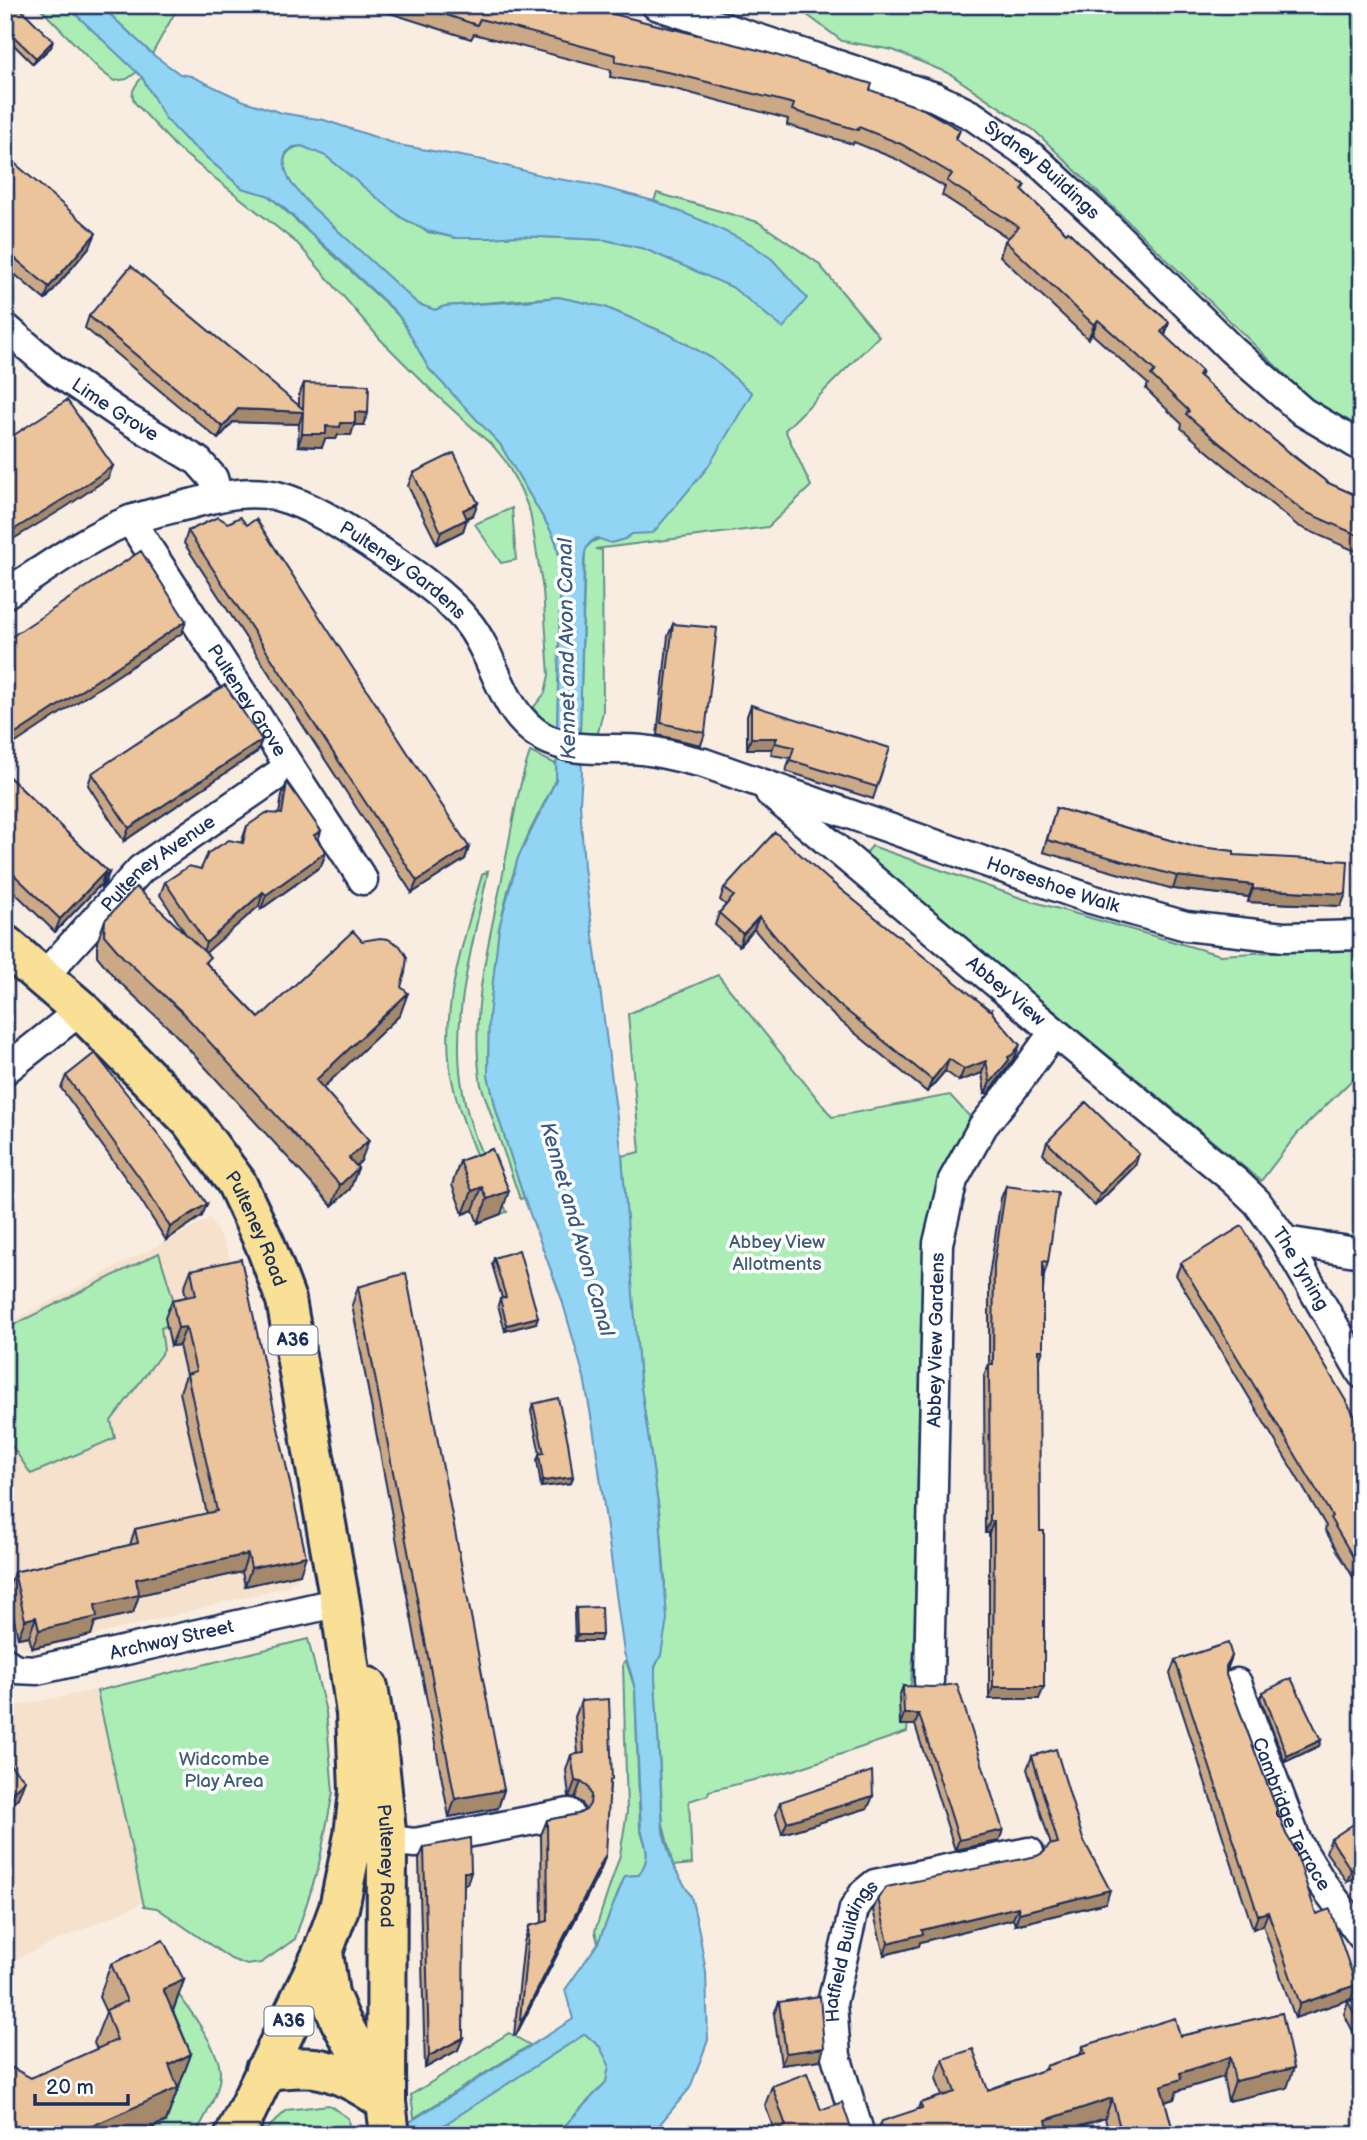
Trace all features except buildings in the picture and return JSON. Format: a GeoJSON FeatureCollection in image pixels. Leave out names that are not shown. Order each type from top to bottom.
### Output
{"type":"FeatureCollection","features":[{"type":"Feature","properties":{"kind":"main road","name":"Pulteney Road"},"geometry":{"type":"LineString","coordinates":[[5,945],[81,1010],[190,1120],[236,1182],[265,1244],[286,1300],[340,1602],[356,1713],[359,1792],[370,1838],[388,2119]]}},
{"type":"Feature","properties":{"kind":"main road","name":"A36"},"geometry":{"type":"LineString","coordinates":[[235,2135],[323,1952],[370,1838]]}},
{"type":"Feature","properties":{"kind":"main road"},"geometry":{"type":"LineString","coordinates":[[323,1952],[329,1994],[388,2119]]}},
{"type":"Feature","properties":{"kind":"main road"},"geometry":{"type":"LineString","coordinates":[[265,2070],[313,2067],[331,2072],[369,2089],[388,2119]]}},
{"type":"Feature","properties":{"kind":"street","name":"Sydney Buildings"},"geometry":{"type":"LineString","coordinates":[[656,5],[935,96],[973,116],[1034,158],[1098,217],[1231,349],[1303,412],[1362,447]]}},
{"type":"Feature","properties":{"kind":"street","name":"Lime Grove"},"geometry":{"type":"LineString","coordinates":[[5,327],[55,370],[121,415],[198,461],[214,478],[218,497]]}},
{"type":"Feature","properties":{"kind":"street","name":"Pulteney Gardens"},"geometry":{"type":"LineString","coordinates":[[5,594],[94,537],[130,520],[218,497],[252,492],[279,497],[308,508],[346,529],[425,581],[469,625],[483,645],[513,709],[524,724],[543,737],[566,747],[643,750],[704,763],[756,780]]}},
{"type":"Feature","properties":{"kind":"street","name":"Pulteney Grove"},"geometry":{"type":"LineString","coordinates":[[130,520],[363,880]]}},
{"type":"Feature","properties":{"kind":"street","name":"Pulteney Avenue"},"geometry":{"type":"LineString","coordinates":[[42,978],[141,869],[289,767]]}},
{"type":"Feature","properties":{"kind":"street","name":"Horseshoe Walk"},"geometry":{"type":"LineString","coordinates":[[756,780],[1091,899],[1186,926],[1284,937],[1362,935]]}},
{"type":"Feature","properties":{"kind":"street","name":"Abbey View"},"geometry":{"type":"LineString","coordinates":[[756,780],[1257,1202]]}},
{"type":"Feature","properties":{"kind":"street"},"geometry":{"type":"LineString","coordinates":[[5,1070],[81,1010]]}},
{"type":"Feature","properties":{"kind":"street","name":"Abbey View Gardens"},"geometry":{"type":"LineString","coordinates":[[929,1682],[937,1243],[953,1180],[976,1136],[1054,1032]]}},
{"type":"Feature","properties":{"kind":"street","name":"The Tyning"},"geometry":{"type":"LineString","coordinates":[[1257,1202],[1285,1241],[1362,1374]]}},
{"type":"Feature","properties":{"kind":"street"},"geometry":{"type":"LineString","coordinates":[[1285,1241],[1362,1253]]}},
{"type":"Feature","properties":{"kind":"street","name":"Archway Street"},"geometry":{"type":"LineString","coordinates":[[5,1662],[16,1669],[37,1670],[340,1602]]}},
{"type":"Feature","properties":{"kind":"street","name":"Cambridge Terrace"},"geometry":{"type":"LineString","coordinates":[[1237,1683],[1297,1842],[1322,1883],[1362,1936]]}},
{"type":"Feature","properties":{"kind":"street"},"geometry":{"type":"LineString","coordinates":[[370,1838],[415,1843],[569,1813]]}},
{"type":"Feature","properties":{"kind":"street","name":"Hatfield Buildings"},"geometry":{"type":"LineString","coordinates":[[860,2135],[836,2056],[832,2003],[854,1909],[864,1893],[875,1884],[1029,1852]]}},
{"type":"Feature","properties":{"kind":"shaded area"},"geometry":{"type":"Polygon","coordinates":[[[210,1218],[228,1252],[242,1293],[298,1571],[297,1580],[288,1586],[33,1651],[20,1646],[5,1609],[5,1325],[210,1218]]]}},
{"type":"Feature","properties":{"kind":"shaded area"},"geometry":{"type":"Polygon","coordinates":[[[96,1690],[142,1903],[5,1964],[5,1708],[96,1690]]]}},
{"type":"Feature","properties":{"kind":"green space"},"geometry":{"type":"Polygon","coordinates":[[[37,5],[66,5],[137,72],[127,79],[114,81],[37,5]]]}},
{"type":"Feature","properties":{"kind":"green space"},"geometry":{"type":"Polygon","coordinates":[[[100,5],[176,5],[178,7],[152,54],[100,5]]]}},
{"type":"Feature","properties":{"kind":"green space"},"geometry":{"type":"Polygon","coordinates":[[[794,5],[1362,5],[1362,429],[1313,402],[1035,131],[950,74],[893,50],[842,41],[794,5]]]}},
{"type":"Feature","properties":{"kind":"green space"},"geometry":{"type":"Polygon","coordinates":[[[142,77],[184,138],[242,188],[267,195],[277,203],[394,311],[402,320],[429,369],[500,444],[551,531],[561,564],[557,729],[547,724],[533,708],[545,693],[549,675],[543,590],[530,512],[506,462],[494,447],[380,339],[298,244],[177,148],[133,99],[135,86],[142,77]]]}},
{"type":"Feature","properties":{"kind":"green space"},"geometry":{"type":"Polygon","coordinates":[[[302,146],[326,156],[402,218],[428,232],[456,238],[517,236],[606,240],[645,249],[732,287],[752,302],[751,244],[654,201],[657,193],[758,222],[818,263],[879,336],[785,430],[811,486],[768,527],[595,549],[602,550],[603,711],[598,733],[580,733],[585,550],[600,539],[632,534],[713,359],[670,335],[605,307],[558,297],[445,306],[435,310],[418,304],[312,208],[296,190],[285,171],[284,160],[290,151],[302,146]]]}},
{"type":"Feature","properties":{"kind":"green space"},"geometry":{"type":"Polygon","coordinates":[[[512,508],[516,560],[501,563],[475,524],[512,508]]]}},
{"type":"Feature","properties":{"kind":"green space"},"geometry":{"type":"Polygon","coordinates":[[[530,752],[556,764],[556,780],[518,858],[508,891],[499,929],[489,1017],[488,1075],[524,1198],[520,1199],[481,1085],[477,1035],[485,961],[517,802],[530,752]]]}},
{"type":"Feature","properties":{"kind":"green space"},"geometry":{"type":"Polygon","coordinates":[[[872,846],[1024,899],[1220,955],[1362,947],[1362,1070],[1297,1134],[1261,1181],[870,860],[867,852],[872,846]]]}},
{"type":"Feature","properties":{"kind":"green space"},"geometry":{"type":"Polygon","coordinates":[[[488,871],[465,981],[459,1064],[466,1108],[507,1212],[501,1214],[458,1105],[449,1062],[448,1035],[454,981],[482,875],[488,871]]]}},
{"type":"Feature","properties":{"kind":"green space","name":"Abbey View Allotments"},"geometry":{"type":"Polygon","coordinates":[[[718,975],[832,1117],[950,1095],[971,1118],[950,1154],[937,1186],[922,1273],[914,1646],[907,1732],[794,1770],[709,1791],[708,1795],[689,1801],[692,1864],[673,1866],[663,1824],[655,1679],[655,1667],[661,1655],[665,1581],[660,1517],[640,1381],[622,1156],[640,1152],[628,1014],[718,975]]]}},
{"type":"Feature","properties":{"kind":"green space"},"geometry":{"type":"Polygon","coordinates":[[[159,1253],[180,1321],[161,1328],[164,1350],[111,1421],[115,1438],[31,1474],[5,1436],[5,1329],[159,1253]]]}},
{"type":"Feature","properties":{"kind":"green space","name":"Widcombe Play Area"},"geometry":{"type":"Polygon","coordinates":[[[308,1639],[326,1712],[333,1792],[318,1869],[295,1939],[261,1963],[247,1965],[231,1959],[157,1908],[144,1906],[97,1691],[308,1639]]]}},
{"type":"Feature","properties":{"kind":"green space"},"geometry":{"type":"Polygon","coordinates":[[[626,1661],[635,1689],[640,1829],[646,1857],[639,1875],[625,1876],[598,1943],[595,1931],[620,1855],[627,1812],[623,1663],[626,1661]]]}},
{"type":"Feature","properties":{"kind":"green space"},"geometry":{"type":"Polygon","coordinates":[[[160,1970],[197,2021],[219,2063],[217,2090],[195,2135],[137,2135],[167,2122],[158,2098],[180,2088],[153,2022],[173,2012],[152,1972],[160,1970]]]}},
{"type":"Feature","properties":{"kind":"green space"},"geometry":{"type":"Polygon","coordinates":[[[509,2033],[530,2045],[414,2118],[411,2095],[509,2033]]]}},
{"type":"Feature","properties":{"kind":"green space"},"geometry":{"type":"Polygon","coordinates":[[[585,2034],[600,2047],[610,2065],[606,2082],[556,2135],[450,2135],[448,2122],[585,2034]]]}},
{"type":"Feature","properties":{"kind":"green space"},"geometry":{"type":"Polygon","coordinates":[[[329,2105],[348,2118],[350,2135],[260,2135],[262,2129],[267,2129],[287,2110],[329,2105]]]}},
{"type":"Feature","properties":{"kind":"water","name":"Kennet and Avon Canal"},"geometry":{"type":"Polygon","coordinates":[[[66,5],[100,5],[152,54],[180,74],[191,76],[244,101],[282,113],[324,120],[399,145],[483,160],[654,201],[751,244],[773,260],[807,298],[783,328],[732,287],[645,249],[606,240],[517,236],[456,238],[428,231],[402,218],[326,156],[302,146],[293,147],[286,153],[284,160],[291,183],[309,204],[418,304],[435,310],[445,306],[558,297],[605,307],[670,335],[713,359],[752,393],[708,467],[653,533],[632,534],[611,543],[597,538],[587,547],[584,560],[580,803],[584,867],[622,1156],[640,1381],[660,1517],[667,1619],[661,1655],[655,1667],[655,1679],[663,1832],[673,1866],[691,1896],[706,1972],[708,2040],[690,2088],[651,2135],[556,2135],[606,2082],[609,2065],[600,2047],[585,2034],[428,2135],[389,2135],[573,2019],[565,1990],[598,1943],[625,1876],[639,1875],[646,1857],[641,1829],[635,1689],[624,1653],[584,1377],[562,1300],[524,1198],[488,1075],[489,1017],[499,928],[518,858],[556,780],[561,564],[556,542],[500,444],[429,369],[395,311],[282,206],[267,195],[242,188],[184,138],[165,118],[142,77],[66,5]]]}}]}
